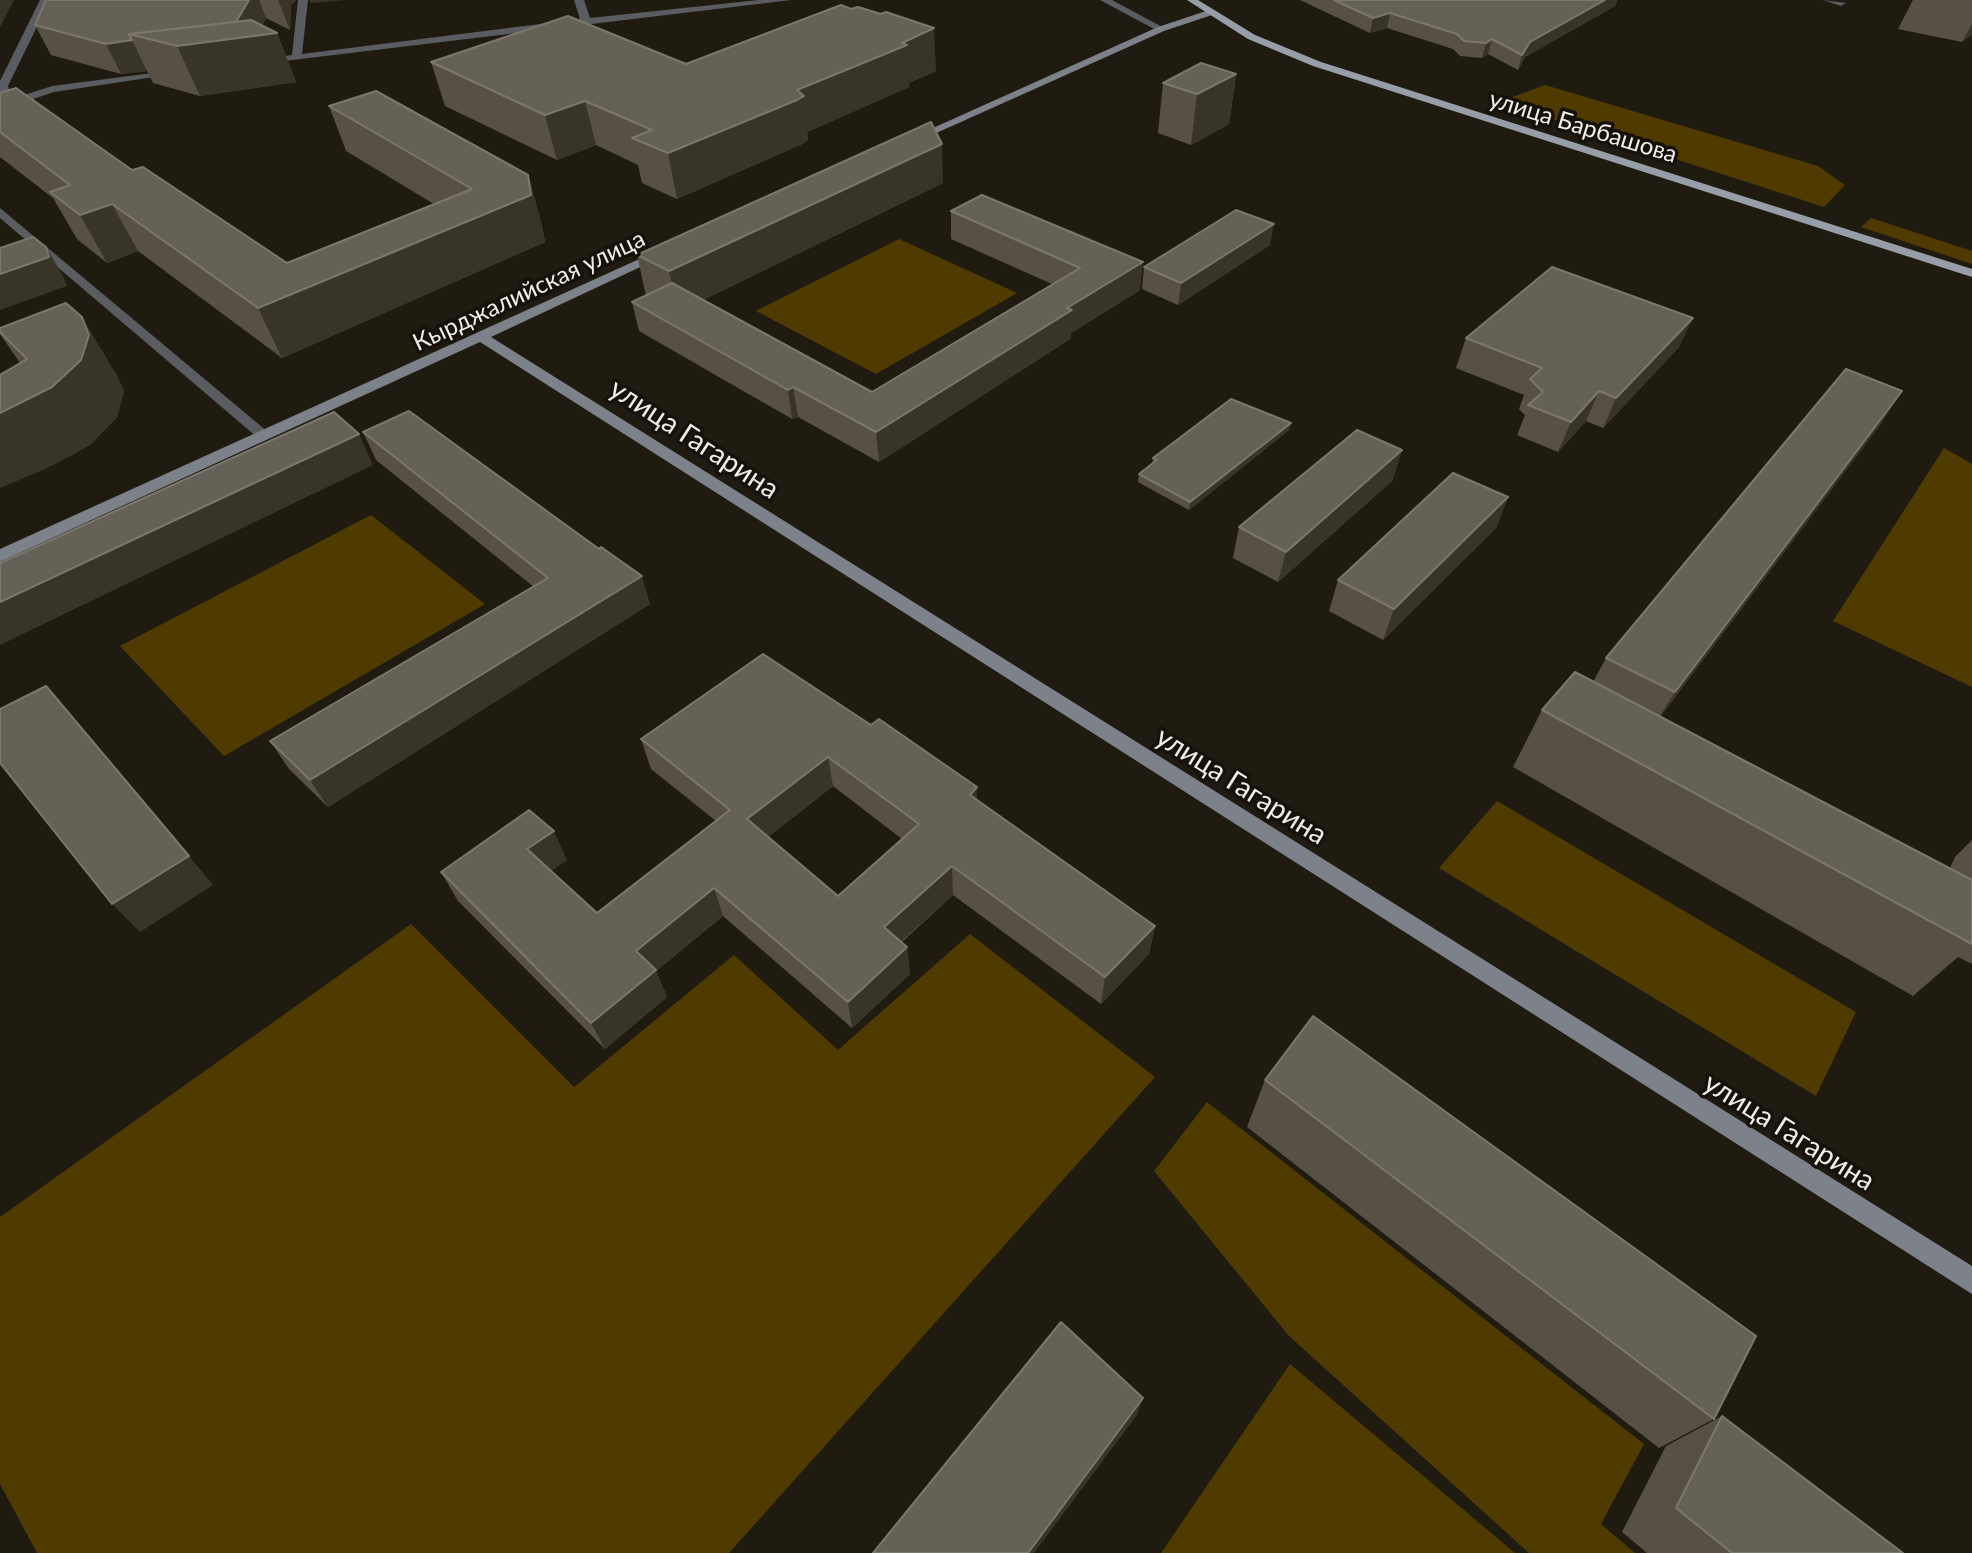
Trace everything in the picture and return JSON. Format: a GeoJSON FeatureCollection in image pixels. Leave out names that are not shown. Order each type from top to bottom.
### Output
{"type":"FeatureCollection","features":[{"type":"Feature","properties":{"kind":"main road","name":"улица Барбашова"},"geometry":{"type":"LineString","coordinates":[[1192,0],[1267,46],[1317,64],[1972,273]]}},
{"type":"Feature","properties":{"kind":"street"},"geometry":{"type":"LineString","coordinates":[[45,0],[3,86],[4,105],[52,89],[189,72]]}},
{"type":"Feature","properties":{"kind":"street"},"geometry":{"type":"LineString","coordinates":[[297,58],[303,0]]}},
{"type":"Feature","properties":{"kind":"street"},"geometry":{"type":"LineString","coordinates":[[579,0],[586,21]]}},
{"type":"Feature","properties":{"kind":"street"},"geometry":{"type":"LineString","coordinates":[[250,64],[586,21],[786,0]]}},
{"type":"Feature","properties":{"kind":"street"},"geometry":{"type":"LineString","coordinates":[[1105,0],[1161,29]]}},
{"type":"Feature","properties":{"kind":"street"},"geometry":{"type":"LineString","coordinates":[[1828,0],[1841,3]]}},
{"type":"Feature","properties":{"kind":"street"},"geometry":{"type":"LineString","coordinates":[[892,149],[1161,29],[1209,13]]}},
{"type":"Feature","properties":{"kind":"street"},"geometry":{"type":"LineString","coordinates":[[0,212],[263,435]]}},
{"type":"Feature","properties":{"kind":"street","name":"Кырджалийская улица"},"geometry":{"type":"LineString","coordinates":[[0,556],[673,249]]}},
{"type":"Feature","properties":{"kind":"street","name":"улица Гагарина"},"geometry":{"type":"LineString","coordinates":[[481,337],[1972,1281]]}},
{"type":"Feature","properties":{"kind":"shaded area"},"geometry":{"type":"Polygon","coordinates":[[[1545,85],[1818,166],[1845,185],[1824,207],[1499,102],[1545,85]]]}},
{"type":"Feature","properties":{"kind":"shaded area"},"geometry":{"type":"Polygon","coordinates":[[[1871,218],[1972,251],[1972,264],[1861,227],[1871,218]]]}},
{"type":"Feature","properties":{"kind":"shaded area"},"geometry":{"type":"Polygon","coordinates":[[[899,239],[1017,293],[876,374],[756,311],[899,239]]]}},
{"type":"Feature","properties":{"kind":"shaded area"},"geometry":{"type":"Polygon","coordinates":[[[1944,448],[1972,464],[1972,687],[1833,621],[1944,448]]]}},
{"type":"Feature","properties":{"kind":"shaded area"},"geometry":{"type":"Polygon","coordinates":[[[371,515],[485,604],[224,756],[120,646],[371,515]]]}},
{"type":"Feature","properties":{"kind":"shaded area"},"geometry":{"type":"Polygon","coordinates":[[[1497,801],[1856,1012],[1816,1096],[1439,868],[1497,801]]]}},
{"type":"Feature","properties":{"kind":"shaded area"},"geometry":{"type":"Polygon","coordinates":[[[411,924],[574,1087],[734,955],[838,1050],[970,934],[1155,1077],[729,1553],[37,1553],[0,1484],[0,1217],[411,924]]]}},
{"type":"Feature","properties":{"kind":"shaded area"},"geometry":{"type":"Polygon","coordinates":[[[1207,1102],[1644,1444],[1601,1524],[1635,1553],[1529,1553],[1289,1336],[1154,1171],[1207,1102]]]}},
{"type":"Feature","properties":{"kind":"shaded area"},"geometry":{"type":"Polygon","coordinates":[[[1290,1364],[1515,1553],[1161,1553],[1290,1364]]]}},
{"type":"Feature","properties":{"kind":"building"},"geometry":{"type":"Polygon","coordinates":[[[46,0],[249,0],[236,22],[129,34],[132,40],[106,44],[35,25],[46,0]]]}},
{"type":"Feature","properties":{"kind":"building"},"geometry":{"type":"Polygon","coordinates":[[[1334,0],[1605,0],[1530,42],[1522,55],[1492,39],[1486,43],[1464,41],[1457,34],[1390,13],[1373,18],[1334,0]]]}},
{"type":"Feature","properties":{"kind":"building"},"geometry":{"type":"Polygon","coordinates":[[[841,5],[881,14],[886,12],[934,28],[902,43],[907,45],[797,90],[804,96],[797,100],[668,153],[632,138],[652,130],[585,101],[545,115],[431,62],[568,16],[686,64],[841,5]]]}},
{"type":"Feature","properties":{"kind":"building"},"geometry":{"type":"Polygon","coordinates":[[[251,20],[277,33],[177,46],[129,34],[251,20]]]}},
{"type":"Feature","properties":{"kind":"building"},"geometry":{"type":"Polygon","coordinates":[[[1201,63],[1236,74],[1197,94],[1163,83],[1201,63]]]}},
{"type":"Feature","properties":{"kind":"building"},"geometry":{"type":"Polygon","coordinates":[[[16,88],[132,170],[143,167],[287,263],[472,189],[329,106],[376,91],[528,175],[531,195],[258,308],[112,204],[80,215],[50,192],[70,185],[0,132],[0,93],[16,88]]]}},
{"type":"Feature","properties":{"kind":"building"},"geometry":{"type":"Polygon","coordinates":[[[931,122],[942,144],[669,271],[637,255],[931,122]]]}},
{"type":"Feature","properties":{"kind":"building"},"geometry":{"type":"Polygon","coordinates":[[[982,195],[1143,262],[876,432],[793,387],[788,390],[632,302],[672,283],[872,392],[1080,268],[951,211],[982,195]]]}},
{"type":"Feature","properties":{"kind":"building"},"geometry":{"type":"Polygon","coordinates":[[[1236,210],[1274,224],[1181,283],[1144,267],[1236,210]]]}},
{"type":"Feature","properties":{"kind":"building"},"geometry":{"type":"Polygon","coordinates":[[[33,237],[46,247],[49,257],[0,274],[0,248],[33,237]]]}},
{"type":"Feature","properties":{"kind":"building"},"geometry":{"type":"Polygon","coordinates":[[[1552,267],[1693,318],[1616,398],[1599,391],[1571,422],[1528,405],[1543,392],[1530,379],[1542,368],[1466,338],[1552,267]]]}},
{"type":"Feature","properties":{"kind":"building"},"geometry":{"type":"Polygon","coordinates":[[[66,303],[82,317],[89,335],[81,360],[52,387],[0,413],[0,375],[27,359],[0,332],[0,328],[66,303]]]}},
{"type":"Feature","properties":{"kind":"building"},"geometry":{"type":"Polygon","coordinates":[[[1846,369],[1902,391],[1675,692],[1606,658],[1846,369]]]}},
{"type":"Feature","properties":{"kind":"building"},"geometry":{"type":"Polygon","coordinates":[[[1231,399],[1291,423],[1190,502],[1139,474],[1157,460],[1153,458],[1231,399]]]}},
{"type":"Feature","properties":{"kind":"building"},"geometry":{"type":"Polygon","coordinates":[[[409,411],[599,549],[601,547],[642,576],[310,780],[270,741],[548,578],[363,432],[409,411]]]}},
{"type":"Feature","properties":{"kind":"building"},"geometry":{"type":"Polygon","coordinates":[[[334,412],[359,434],[0,602],[0,563],[334,412]]]}},
{"type":"Feature","properties":{"kind":"building"},"geometry":{"type":"Polygon","coordinates":[[[1357,430],[1402,450],[1286,552],[1239,527],[1357,430]]]}},
{"type":"Feature","properties":{"kind":"building"},"geometry":{"type":"Polygon","coordinates":[[[1453,473],[1508,497],[1394,609],[1338,580],[1453,473]]]}},
{"type":"Feature","properties":{"kind":"building"},"geometry":{"type":"Polygon","coordinates":[[[763,654],[871,725],[879,719],[977,787],[970,795],[1155,926],[1105,977],[952,866],[884,927],[907,947],[848,1002],[714,888],[636,951],[656,970],[591,1023],[441,872],[529,810],[554,831],[527,849],[597,913],[730,810],[641,739],[763,654]],[[828,757],[747,819],[838,896],[919,824],[828,757]]]}},
{"type":"Feature","properties":{"kind":"building"},"geometry":{"type":"Polygon","coordinates":[[[1575,672],[1972,880],[1972,944],[1542,710],[1575,672]]]}},
{"type":"Feature","properties":{"kind":"building"},"geometry":{"type":"Polygon","coordinates":[[[46,686],[189,856],[112,904],[0,763],[0,709],[46,686]]]}},
{"type":"Feature","properties":{"kind":"building"},"geometry":{"type":"Polygon","coordinates":[[[1313,1016],[1756,1336],[1714,1419],[1265,1080],[1313,1016]]]}},
{"type":"Feature","properties":{"kind":"building"},"geometry":{"type":"Polygon","coordinates":[[[1061,1322],[1143,1398],[1028,1553],[873,1553],[1061,1322]]]}},
{"type":"Feature","properties":{"kind":"building"},"geometry":{"type":"Polygon","coordinates":[[[1722,1416],[1903,1553],[1732,1553],[1676,1508],[1722,1416]]]}}]}
